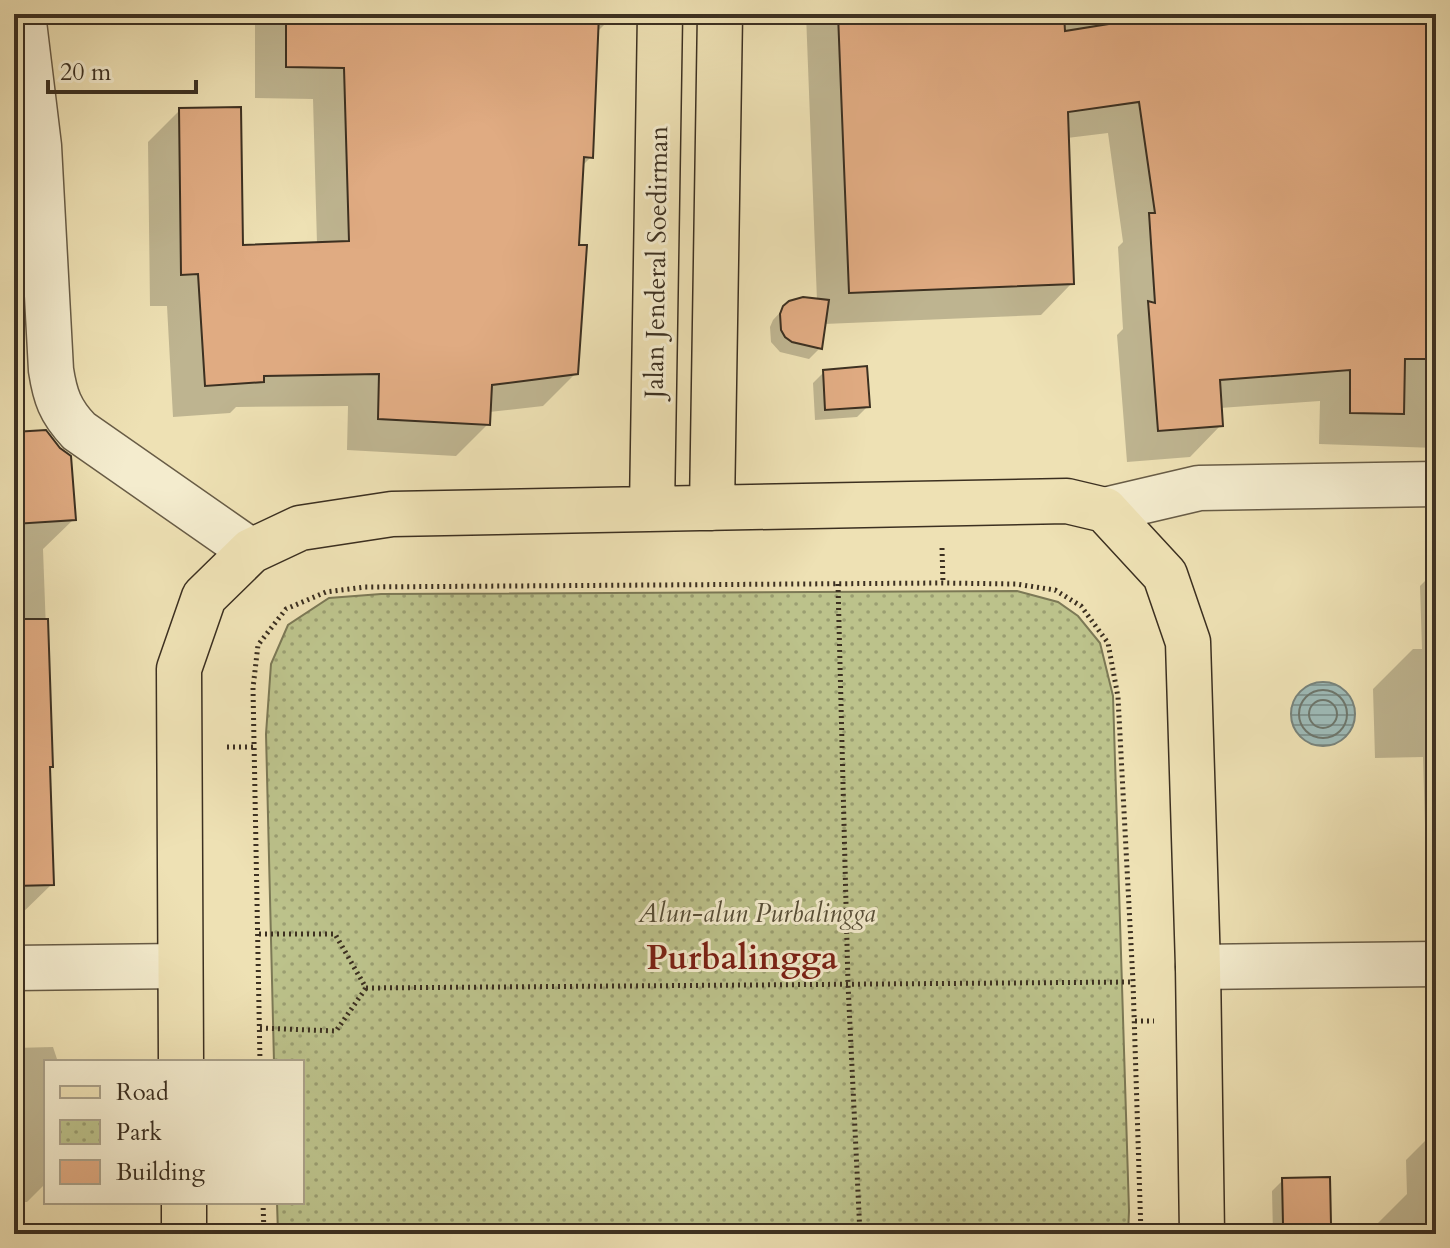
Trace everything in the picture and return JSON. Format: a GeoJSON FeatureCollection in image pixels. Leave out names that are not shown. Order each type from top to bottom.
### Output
{"type":"FeatureCollection","features":[{"type":"Feature","properties":{"kind":"main road","name":"Jalan Jenderal Soedirman"},"geometry":{"type":"LineString","coordinates":[[652,509],[660,14]]}},
{"type":"Feature","properties":{"kind":"main road"},"geometry":{"type":"LineString","coordinates":[[712,508],[720,14]]}},
{"type":"Feature","properties":{"kind":"main road"},"geometry":{"type":"LineString","coordinates":[[181,1060],[179,669],[204,597],[251,551],[300,528],[392,514],[1067,501],[1105,510],[1165,575],[1188,642],[1202,1234]]}},
{"type":"Feature","properties":{"kind":"main road"},"geometry":{"type":"LineString","coordinates":[[184,1204],[184,1234]]}},
{"type":"Feature","properties":{"kind":"street"},"geometry":{"type":"LineString","coordinates":[[23,14],[27,146],[51,370],[59,404],[79,431],[251,551]]}},
{"type":"Feature","properties":{"kind":"street"},"geometry":{"type":"LineString","coordinates":[[1105,510],[1199,488],[1436,484]]}},
{"type":"Feature","properties":{"kind":"street"},"geometry":{"type":"LineString","coordinates":[[1198,967],[1436,964]]}},
{"type":"Feature","properties":{"kind":"street"},"geometry":{"type":"LineString","coordinates":[[14,968],[180,966]]}},
{"type":"Feature","properties":{"kind":"path"},"geometry":{"type":"LineString","coordinates":[[838,584],[848,984],[860,1234]]}},
{"type":"Feature","properties":{"kind":"path"},"geometry":{"type":"LineString","coordinates":[[260,1060],[253,688],[258,645],[286,609],[326,592],[365,587],[1016,584],[1055,590],[1081,606],[1108,643],[1118,697],[1133,982],[1141,1234]]}},
{"type":"Feature","properties":{"kind":"path"},"geometry":{"type":"LineString","coordinates":[[259,934],[335,934],[366,988]]}},
{"type":"Feature","properties":{"kind":"path"},"geometry":{"type":"LineString","coordinates":[[366,988],[1133,982]]}},
{"type":"Feature","properties":{"kind":"path"},"geometry":{"type":"LineString","coordinates":[[260,1028],[336,1031],[366,988]]}},
{"type":"Feature","properties":{"kind":"path"},"geometry":{"type":"LineString","coordinates":[[263,1204],[264,1234]]}},
{"type":"Feature","properties":{"kind":"green space","name":"Alun-alun Purbalingga"},"geometry":{"type":"Polygon","coordinates":[[[1017,591],[1058,602],[1078,616],[1100,643],[1113,696],[1128,1234],[278,1234],[277,1204],[304,1204],[304,1060],[274,1060],[266,734],[271,664],[288,625],[329,598],[381,594],[1017,591]]]}},
{"type":"Feature","properties":{"kind":"water"},"geometry":{"type":"Polygon","coordinates":[[[1323,682],[1346,691],[1355,714],[1346,737],[1323,746],[1300,737],[1291,714],[1300,691],[1323,682]]]}},
{"type":"Feature","properties":{"kind":"building"},"geometry":{"type":"Polygon","coordinates":[[[286,14],[599,14],[593,158],[584,157],[579,245],[587,245],[578,374],[492,385],[490,425],[378,419],[379,374],[264,376],[264,382],[205,386],[198,274],[181,275],[179,108],[241,107],[243,245],[349,241],[344,68],[286,67],[286,14]]]}},
{"type":"Feature","properties":{"kind":"building"},"geometry":{"type":"Polygon","coordinates":[[[838,14],[1064,14],[1065,31],[1146,18],[1146,22],[1200,14],[1209,14],[1210,21],[1305,14],[1436,14],[1436,359],[1405,359],[1404,414],[1350,413],[1350,370],[1220,380],[1223,426],[1158,431],[1148,301],[1155,303],[1149,213],[1155,213],[1139,102],[1068,112],[1074,284],[849,293],[838,14]]]}},
{"type":"Feature","properties":{"kind":"building"},"geometry":{"type":"Polygon","coordinates":[[[803,297],[829,300],[822,349],[792,342],[781,330],[783,306],[803,297]]]}},
{"type":"Feature","properties":{"kind":"building"},"geometry":{"type":"Polygon","coordinates":[[[867,366],[870,407],[825,410],[823,370],[867,366]]]}},
{"type":"Feature","properties":{"kind":"building"},"geometry":{"type":"Polygon","coordinates":[[[46,430],[71,456],[76,520],[14,524],[14,432],[46,430]]]}},
{"type":"Feature","properties":{"kind":"building"},"geometry":{"type":"Polygon","coordinates":[[[14,619],[48,619],[54,885],[14,886],[14,619]]]}},
{"type":"Feature","properties":{"kind":"building"},"geometry":{"type":"Polygon","coordinates":[[[1330,1177],[1331,1224],[1283,1224],[1282,1178],[1330,1177]]]}},
{"type":"Feature","properties":{"kind":"district","name":"Purbalingga"},"geometry":{"type":"Point","coordinates":[742,957]}}]}
